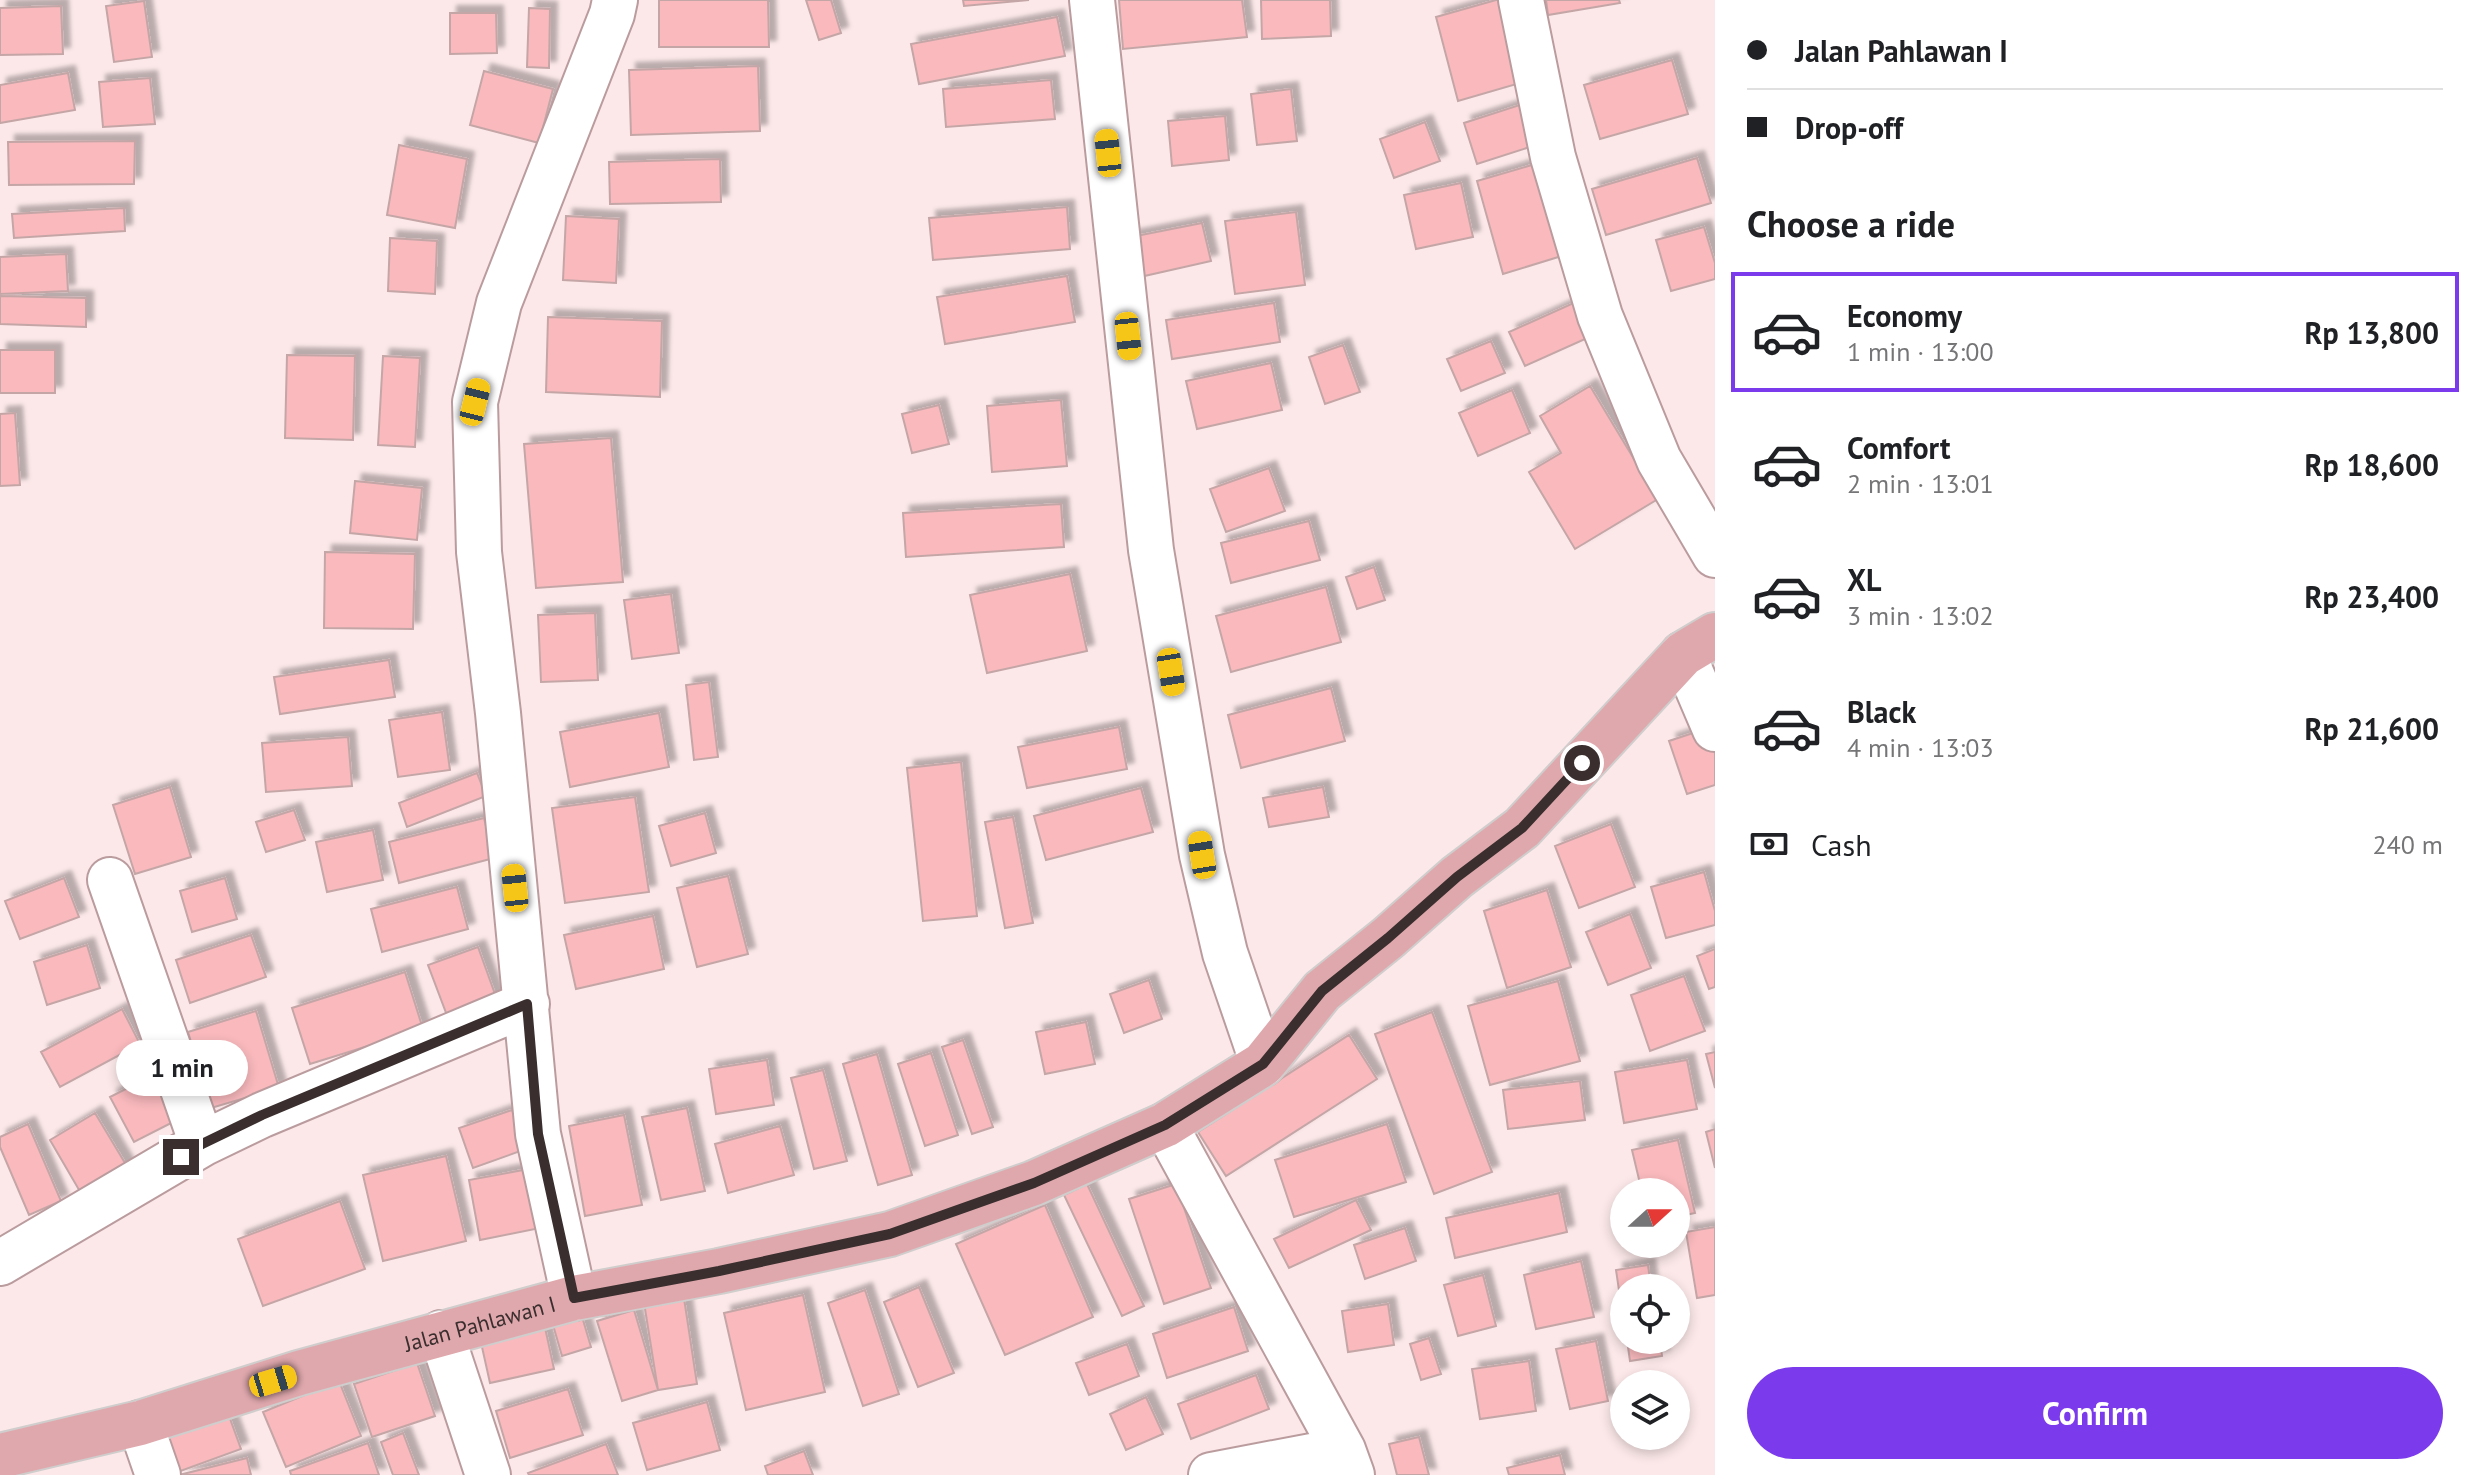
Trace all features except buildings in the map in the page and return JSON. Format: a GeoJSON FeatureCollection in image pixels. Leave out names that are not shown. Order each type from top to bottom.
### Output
{"type":"FeatureCollection","features":[{"type":"Feature","properties":{"kind":"main road","name":"Jalan Pahlawan I"},"geometry":{"type":"LineString","coordinates":[[0,1456],[140,1423],[299,1373],[574,1298],[890,1234],[1034,1183],[1165,1125],[1263,1064],[1322,991],[1457,877],[1522,828],[1699,644]]}},
{"type":"Feature","properties":{"kind":"street"},"geometry":{"type":"LineString","coordinates":[[574,1298],[538,1134],[498,713],[479,552],[475,402],[499,303],[615,0]]}},
{"type":"Feature","properties":{"kind":"street"},"geometry":{"type":"LineString","coordinates":[[1092,0],[1151,550],[1202,855],[1225,953],[1263,1064]]}},
{"type":"Feature","properties":{"kind":"street"},"geometry":{"type":"LineString","coordinates":[[1521,0],[1553,157],[1600,316],[1659,460],[1715,555]]}},
{"type":"Feature","properties":{"kind":"street"},"geometry":{"type":"LineString","coordinates":[[1699,644],[1715,729]]}},
{"type":"Feature","properties":{"kind":"street"},"geometry":{"type":"LineString","coordinates":[[110,880],[202,1144]]}},
{"type":"Feature","properties":{"kind":"street"},"geometry":{"type":"LineString","coordinates":[[0,1263],[202,1144],[262,1115],[527,1012]]}},
{"type":"Feature","properties":{"kind":"street"},"geometry":{"type":"LineString","coordinates":[[1165,1125],[1348,1462],[1211,1475]]}},
{"type":"Feature","properties":{"kind":"street"},"geometry":{"type":"LineString","coordinates":[[441,1333],[488,1475]]}},
{"type":"Feature","properties":{"kind":"street"},"geometry":{"type":"LineString","coordinates":[[140,1423],[158,1475]]}},
{"type":"Feature","properties":{"kind":"route"},"geometry":{"type":"LineString","coordinates":[[181,1157],[262,1115],[527,1004],[538,1134],[574,1298],[890,1234],[1034,1183],[1165,1125],[1263,1064],[1322,991],[1457,877],[1522,828],[1582,763]]}}]}
